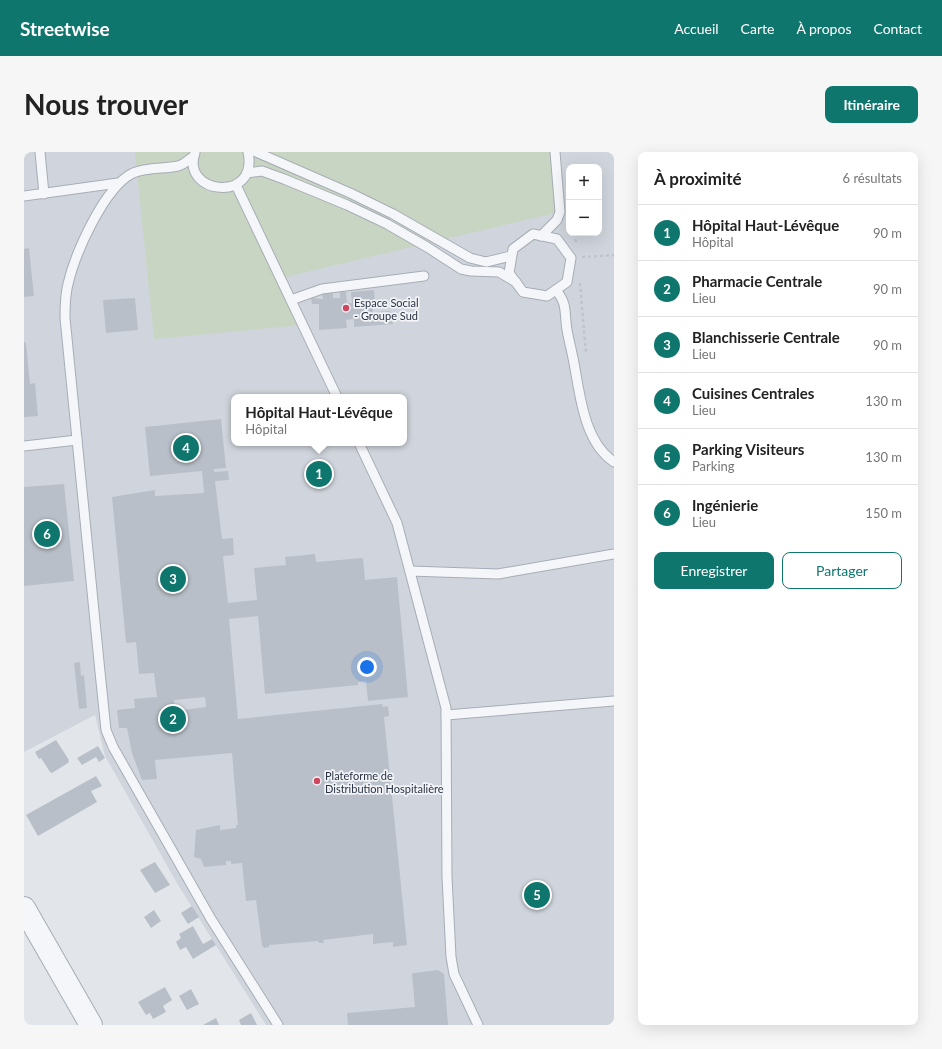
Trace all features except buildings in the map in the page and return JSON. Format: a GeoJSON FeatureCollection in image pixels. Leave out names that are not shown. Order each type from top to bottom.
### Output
{"type":"FeatureCollection","features":[{"type":"Feature","properties":{"kind":"street"},"geometry":{"type":"LineString","coordinates":[[24,908],[91,1025]]}},
{"type":"Feature","properties":{"kind":"lane"},"geometry":{"type":"LineString","coordinates":[[40,152],[44,194]]}},
{"type":"Feature","properties":{"kind":"lane"},"geometry":{"type":"LineString","coordinates":[[194,154],[195,169],[201,180],[210,186],[223,189],[236,185],[247,173],[250,161],[248,152]]}},
{"type":"Feature","properties":{"kind":"lane"},"geometry":{"type":"LineString","coordinates":[[256,152],[393,214],[470,258],[486,262],[512,256]]}},
{"type":"Feature","properties":{"kind":"lane"},"geometry":{"type":"LineString","coordinates":[[541,236],[556,220],[560,212],[555,152]]}},
{"type":"Feature","properties":{"kind":"lane"},"geometry":{"type":"LineString","coordinates":[[194,154],[180,166],[147,169],[133,173],[118,184],[105,200],[75,261],[66,292],[66,318],[77,440],[106,730],[113,747],[211,919],[278,1025]]}},
{"type":"Feature","properties":{"kind":"lane"},"geometry":{"type":"LineString","coordinates":[[247,173],[262,171],[284,179],[347,205],[387,224],[461,268],[470,271],[500,272],[516,282]]}},
{"type":"Feature","properties":{"kind":"lane"},"geometry":{"type":"LineString","coordinates":[[24,196],[118,184]]}},
{"type":"Feature","properties":{"kind":"lane"},"geometry":{"type":"LineString","coordinates":[[236,185],[336,394]]}},
{"type":"Feature","properties":{"kind":"lane"},"geometry":{"type":"LineString","coordinates":[[532,234],[541,236],[556,239],[571,258],[567,282],[547,296],[523,292],[509,273],[513,249],[532,234]]}},
{"type":"Feature","properties":{"kind":"lane"},"geometry":{"type":"LineString","coordinates":[[291,300],[322,289],[424,276]]}},
{"type":"Feature","properties":{"kind":"lane"},"geometry":{"type":"LineString","coordinates":[[556,290],[564,299],[566,329],[584,416],[596,442],[607,457],[614,462]]}},
{"type":"Feature","properties":{"kind":"lane"},"geometry":{"type":"LineString","coordinates":[[24,446],[77,440]]}},
{"type":"Feature","properties":{"kind":"lane"},"geometry":{"type":"LineString","coordinates":[[360,446],[397,523],[446,708],[447,877],[451,957],[454,974],[478,1025]]}},
{"type":"Feature","properties":{"kind":"lane"},"geometry":{"type":"LineString","coordinates":[[410,571],[498,574],[614,554]]}},
{"type":"Feature","properties":{"kind":"lane"},"geometry":{"type":"LineString","coordinates":[[446,715],[614,701]]}},
{"type":"Feature","properties":{"kind":"path"},"geometry":{"type":"LineString","coordinates":[[575,236],[577,251]]}},
{"type":"Feature","properties":{"kind":"path"},"geometry":{"type":"LineString","coordinates":[[577,257],[614,255]]}},
{"type":"Feature","properties":{"kind":"path"},"geometry":{"type":"LineString","coordinates":[[579,280],[586,356]]}},
{"type":"Feature","properties":{"kind":"shaded area"},"geometry":{"type":"Polygon","coordinates":[[[24,152],[614,152],[614,1025],[266,1025],[178,885],[105,756],[95,715],[24,752],[24,152]]]}},
{"type":"Feature","properties":{"kind":"green space"},"geometry":{"type":"Polygon","coordinates":[[[135,152],[555,152],[560,212],[281,278],[303,325],[154,339],[135,152]]]}},
{"type":"Feature","properties":{"kind":"place","name":"Espace Social - Groupe Sud"},"geometry":{"type":"Point","coordinates":[346,308]}},
{"type":"Feature","properties":{"kind":"place","name":"Cuisines Centrales"},"geometry":{"type":"Point","coordinates":[186,448]}},
{"type":"Feature","properties":{"kind":"place","name":"Hôpital Haut-Lévêque"},"geometry":{"type":"Point","coordinates":[319,474]}},
{"type":"Feature","properties":{"kind":"place","name":"Ingénierie"},"geometry":{"type":"Point","coordinates":[47,534]}},
{"type":"Feature","properties":{"kind":"place","name":"Blanchisserie Centrale"},"geometry":{"type":"Point","coordinates":[173,579]}},
{"type":"Feature","properties":{"kind":"place","name":"Pharmacie Centrale"},"geometry":{"type":"Point","coordinates":[173,719]}},
{"type":"Feature","properties":{"kind":"place","name":"Plateforme de Distribution Hospitalière"},"geometry":{"type":"Point","coordinates":[317,781]}},
{"type":"Feature","properties":{"kind":"place","name":"Parking Visiteurs"},"geometry":{"type":"Point","coordinates":[537,895]}}]}
